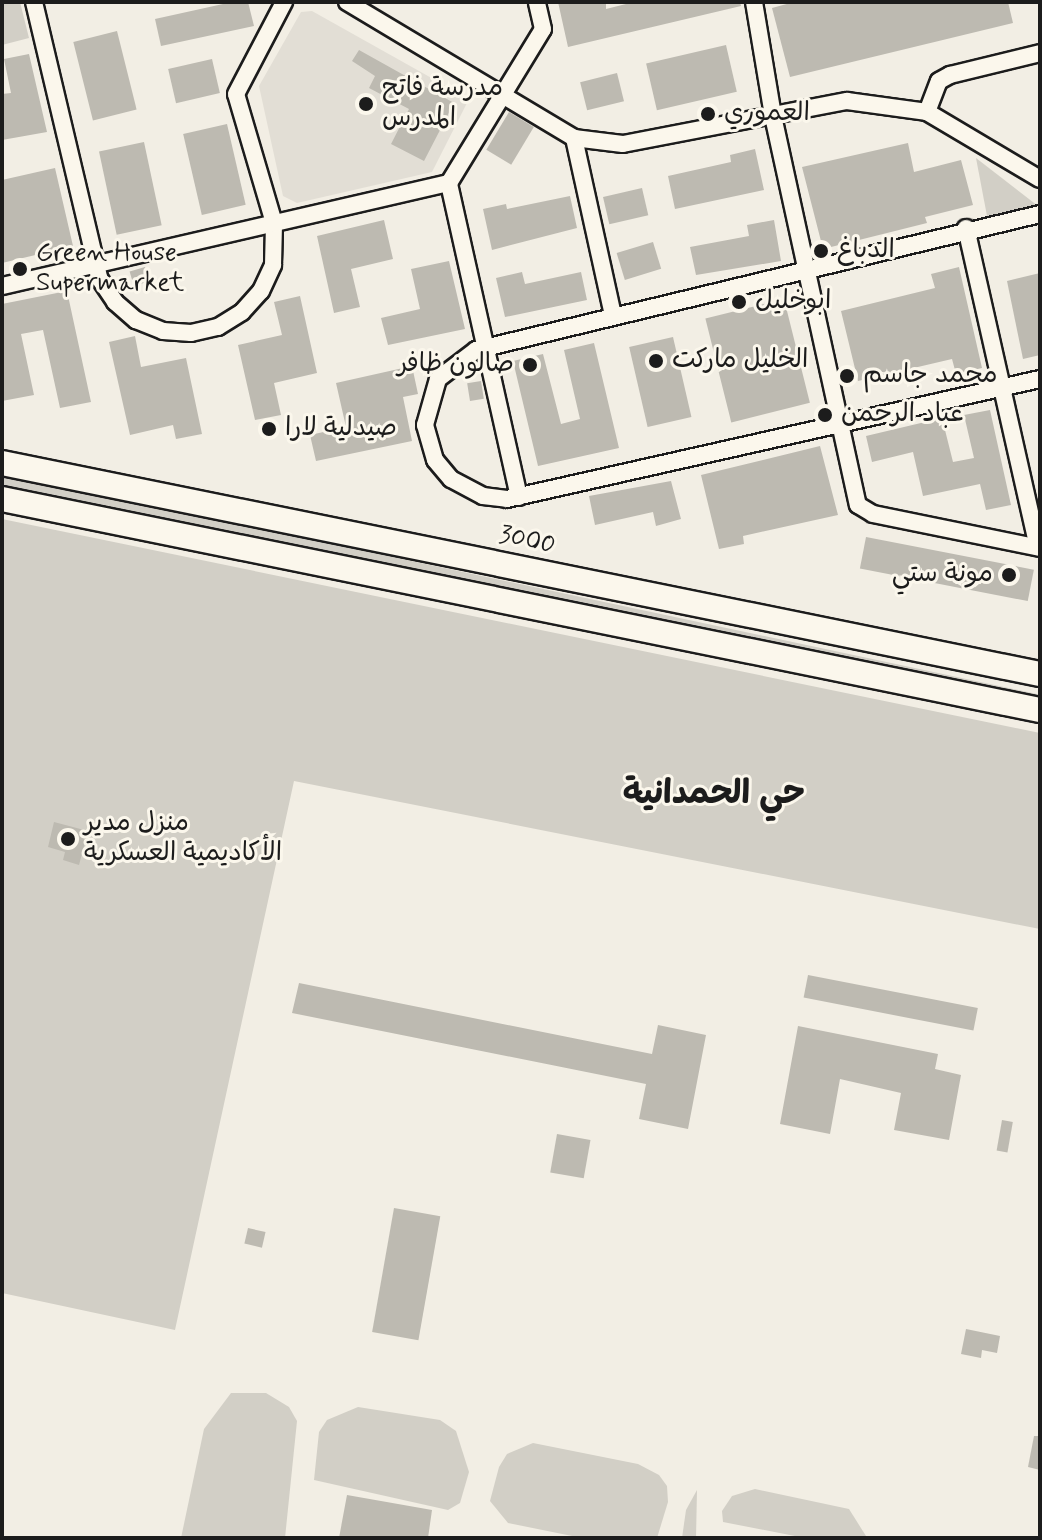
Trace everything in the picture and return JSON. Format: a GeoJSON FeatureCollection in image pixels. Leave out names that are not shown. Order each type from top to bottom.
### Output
{"type":"FeatureCollection","features":[{"type":"Feature","properties":{"kind":"street"},"geometry":{"type":"LineString","coordinates":[[34,2],[95,265],[106,291],[136,320],[177,333],[205,331],[242,312],[261,291],[273,265],[274,223],[236,94],[284,2]]}},
{"type":"Feature","properties":{"kind":"street"},"geometry":{"type":"LineString","coordinates":[[347,2],[574,138],[623,144],[847,101],[927,112],[1040,179]]}},
{"type":"Feature","properties":{"kind":"street"},"geometry":{"type":"LineString","coordinates":[[519,497],[449,183],[543,29],[537,2]]}},
{"type":"Feature","properties":{"kind":"street"},"geometry":{"type":"LineString","coordinates":[[754,2],[773,116],[858,505],[873,514],[1039,547],[966,228]]}},
{"type":"Feature","properties":{"kind":"street"},"geometry":{"type":"LineString","coordinates":[[927,112],[939,81],[950,75],[1040,53]]}},
{"type":"Feature","properties":{"kind":"street"},"geometry":{"type":"LineString","coordinates":[[574,138],[613,316]]}},
{"type":"Feature","properties":{"kind":"street"},"geometry":{"type":"LineString","coordinates":[[2,286],[449,183]]}},
{"type":"Feature","properties":{"kind":"street"},"geometry":{"type":"LineString","coordinates":[[1040,214],[966,228],[465,355],[438,379],[426,413],[427,437],[442,470],[460,487],[495,498],[519,497],[840,427],[1040,379]]}},
{"type":"Feature","properties":{"kind":"street","name":"3000"},"geometry":{"type":"LineString","coordinates":[[2,463],[1040,674]]}},
{"type":"Feature","properties":{"kind":"street"},"geometry":{"type":"LineString","coordinates":[[2,499],[1040,710]]}},
{"type":"Feature","properties":{"kind":"shaded area"},"geometry":{"type":"Polygon","coordinates":[[[2,2],[20,2],[29,38],[2,45],[2,2]]]}},
{"type":"Feature","properties":{"kind":"shaded area","name":"مدرسة فاتح المدرس"},"geometry":{"type":"Polygon","coordinates":[[[312,11],[469,99],[432,172],[297,203],[283,196],[259,86],[301,12],[312,11]]]}},
{"type":"Feature","properties":{"kind":"shaded area"},"geometry":{"type":"Polygon","coordinates":[[[976,158],[1038,206],[987,216],[976,158]]]}},
{"type":"Feature","properties":{"kind":"shaded area"},"geometry":{"type":"Polygon","coordinates":[[[2,474],[1038,694],[1036,705],[2,485],[2,474]]]}},
{"type":"Feature","properties":{"kind":"shaded area"},"geometry":{"type":"Polygon","coordinates":[[[2,519],[1040,733],[1040,929],[294,781],[175,1330],[2,1293],[2,519]]]}},
{"type":"Feature","properties":{"kind":"shaded area"},"geometry":{"type":"Polygon","coordinates":[[[231,1393],[266,1393],[289,1407],[297,1421],[285,1538],[181,1538],[204,1429],[231,1393]]]}},
{"type":"Feature","properties":{"kind":"shaded area"},"geometry":{"type":"Polygon","coordinates":[[[358,1407],[440,1420],[456,1431],[469,1472],[460,1503],[448,1510],[314,1480],[319,1432],[327,1420],[358,1407]]]}},
{"type":"Feature","properties":{"kind":"shaded area"},"geometry":{"type":"Polygon","coordinates":[[[533,1443],[638,1464],[659,1475],[667,1486],[668,1502],[657,1538],[582,1538],[508,1523],[490,1501],[499,1467],[507,1454],[533,1443]]]}},
{"type":"Feature","properties":{"kind":"shaded area"},"geometry":{"type":"Polygon","coordinates":[[[755,1489],[849,1509],[866,1536],[805,1538],[723,1522],[722,1511],[732,1496],[755,1489]]]}},
{"type":"Feature","properties":{"kind":"shaded area"},"geometry":{"type":"Polygon","coordinates":[[[697,1490],[696,1538],[682,1538],[686,1510],[697,1490]]]}},
{"type":"Feature","properties":{"kind":"building"},"geometry":{"type":"Polygon","coordinates":[[[232,2],[248,2],[254,26],[161,46],[155,19],[232,2]]]}},
{"type":"Feature","properties":{"kind":"building"},"geometry":{"type":"Polygon","coordinates":[[[558,2],[606,2],[606,9],[634,2],[740,2],[741,6],[568,47],[558,2]]]}},
{"type":"Feature","properties":{"kind":"building"},"geometry":{"type":"Polygon","coordinates":[[[794,2],[1008,2],[1013,23],[790,77],[772,8],[794,2]]]}},
{"type":"Feature","properties":{"kind":"building"},"geometry":{"type":"Polygon","coordinates":[[[117,31],[137,110],[93,120],[73,42],[117,31]]]}},
{"type":"Feature","properties":{"kind":"building"},"geometry":{"type":"Polygon","coordinates":[[[726,45],[737,92],[657,110],[646,63],[726,45]]]}},
{"type":"Feature","properties":{"kind":"building"},"geometry":{"type":"Polygon","coordinates":[[[359,50],[454,103],[424,161],[391,144],[409,109],[369,88],[375,76],[352,61],[359,50]]]}},
{"type":"Feature","properties":{"kind":"building"},"geometry":{"type":"Polygon","coordinates":[[[29,54],[47,132],[2,140],[2,94],[11,93],[4,59],[29,54]]]}},
{"type":"Feature","properties":{"kind":"building"},"geometry":{"type":"Polygon","coordinates":[[[212,59],[220,93],[176,103],[168,69],[212,59]]]}},
{"type":"Feature","properties":{"kind":"building"},"geometry":{"type":"Polygon","coordinates":[[[617,73],[624,101],[587,110],[580,82],[617,73]]]}},
{"type":"Feature","properties":{"kind":"building"},"geometry":{"type":"Polygon","coordinates":[[[509,112],[534,127],[511,165],[486,150],[509,112]]]}},
{"type":"Feature","properties":{"kind":"building"},"geometry":{"type":"Polygon","coordinates":[[[227,124],[246,205],[202,215],[183,134],[227,124]]]}},
{"type":"Feature","properties":{"kind":"building"},"geometry":{"type":"Polygon","coordinates":[[[144,142],[162,225],[117,235],[99,152],[144,142]]]}},
{"type":"Feature","properties":{"kind":"building"},"geometry":{"type":"Polygon","coordinates":[[[908,143],[914,172],[961,160],[973,205],[925,217],[927,223],[823,249],[802,167],[908,143]]]}},
{"type":"Feature","properties":{"kind":"building"},"geometry":{"type":"Polygon","coordinates":[[[755,149],[764,190],[675,209],[668,176],[731,162],[730,155],[755,149]]]}},
{"type":"Feature","properties":{"kind":"building"},"geometry":{"type":"Polygon","coordinates":[[[55,168],[73,246],[2,263],[2,180],[55,168]]]}},
{"type":"Feature","properties":{"kind":"building"},"geometry":{"type":"Polygon","coordinates":[[[642,188],[648,215],[609,224],[603,197],[642,188]]]}},
{"type":"Feature","properties":{"kind":"building"},"geometry":{"type":"Polygon","coordinates":[[[570,196],[577,228],[492,250],[483,209],[506,204],[507,209],[570,196]]]}},
{"type":"Feature","properties":{"kind":"building"},"geometry":{"type":"Polygon","coordinates":[[[384,220],[393,259],[351,269],[360,307],[334,313],[317,236],[384,220]]]}},
{"type":"Feature","properties":{"kind":"building"},"geometry":{"type":"Polygon","coordinates":[[[774,220],[781,261],[696,275],[690,247],[749,236],[747,225],[774,220]]]}},
{"type":"Feature","properties":{"kind":"building"},"geometry":{"type":"Polygon","coordinates":[[[653,242],[661,269],[625,280],[617,253],[653,242]]]}},
{"type":"Feature","properties":{"kind":"building"},"geometry":{"type":"Polygon","coordinates":[[[449,261],[465,329],[388,345],[381,318],[420,309],[411,269],[449,261]]]}},
{"type":"Feature","properties":{"kind":"building"},"geometry":{"type":"Polygon","coordinates":[[[145,267],[149,281],[134,286],[130,271],[145,267]]]}},
{"type":"Feature","properties":{"kind":"building"},"geometry":{"type":"Polygon","coordinates":[[[959,267],[982,368],[956,374],[952,359],[858,381],[841,311],[935,288],[931,274],[959,267]]]}},
{"type":"Feature","properties":{"kind":"building"},"geometry":{"type":"Polygon","coordinates":[[[522,272],[525,284],[581,272],[587,300],[505,317],[496,278],[522,272]]]}},
{"type":"Feature","properties":{"kind":"building"},"geometry":{"type":"Polygon","coordinates":[[[1040,273],[1040,355],[1023,359],[1007,281],[1040,273]]]}},
{"type":"Feature","properties":{"kind":"building"},"geometry":{"type":"Polygon","coordinates":[[[67,291],[91,402],[60,408],[43,330],[21,334],[34,395],[2,401],[2,304],[67,291]]]}},
{"type":"Feature","properties":{"kind":"building"},"geometry":{"type":"Polygon","coordinates":[[[300,296],[317,373],[274,383],[281,415],[255,420],[238,345],[282,335],[274,302],[300,296]]]}},
{"type":"Feature","properties":{"kind":"building"},"geometry":{"type":"Polygon","coordinates":[[[784,299],[810,403],[731,422],[705,319],[784,299]]]}},
{"type":"Feature","properties":{"kind":"building"},"geometry":{"type":"Polygon","coordinates":[[[135,336],[141,367],[186,358],[202,434],[176,439],[173,425],[130,435],[109,342],[135,336]]]}},
{"type":"Feature","properties":{"kind":"building"},"geometry":{"type":"Polygon","coordinates":[[[673,337],[691,417],[648,427],[629,347],[673,337]]]}},
{"type":"Feature","properties":{"kind":"building"},"geometry":{"type":"Polygon","coordinates":[[[594,343],[619,448],[538,466],[513,361],[543,354],[561,424],[580,419],[564,350],[594,343]]]}},
{"type":"Feature","properties":{"kind":"building"},"geometry":{"type":"Polygon","coordinates":[[[412,366],[418,394],[403,397],[412,441],[316,461],[310,435],[346,427],[336,383],[412,366]]]}},
{"type":"Feature","properties":{"kind":"building"},"geometry":{"type":"Polygon","coordinates":[[[481,381],[484,399],[470,401],[467,383],[481,381]]]}},
{"type":"Feature","properties":{"kind":"building"},"geometry":{"type":"Polygon","coordinates":[[[990,410],[1011,505],[986,510],[980,484],[923,496],[913,452],[872,462],[866,436],[942,418],[953,462],[974,458],[964,415],[990,410]]]}},
{"type":"Feature","properties":{"kind":"building"},"geometry":{"type":"Polygon","coordinates":[[[820,446],[838,515],[743,536],[744,544],[719,549],[701,475],[820,446]]]}},
{"type":"Feature","properties":{"kind":"building"},"geometry":{"type":"Polygon","coordinates":[[[671,481],[681,519],[656,526],[653,512],[595,525],[589,496],[671,481]]]}},
{"type":"Feature","properties":{"kind":"building"},"geometry":{"type":"Polygon","coordinates":[[[866,537],[1034,570],[1028,601],[860,568],[866,537]]]}},
{"type":"Feature","properties":{"kind":"building","name":"منزل مدير الأكاديمية العسكرية"},"geometry":{"type":"Polygon","coordinates":[[[54,822],[88,831],[79,865],[63,860],[65,852],[48,847],[54,822]]]}},
{"type":"Feature","properties":{"kind":"building"},"geometry":{"type":"Polygon","coordinates":[[[808,975],[978,1008],[973,1031],[804,998],[808,975]]]}},
{"type":"Feature","properties":{"kind":"building"},"geometry":{"type":"Polygon","coordinates":[[[299,983],[652,1054],[658,1025],[706,1035],[688,1129],[639,1119],[646,1084],[292,1013],[299,983]]]}},
{"type":"Feature","properties":{"kind":"building"},"geometry":{"type":"Polygon","coordinates":[[[798,1026],[938,1054],[935,1069],[961,1075],[949,1140],[894,1130],[901,1093],[840,1079],[830,1134],[780,1124],[798,1026]]]}},
{"type":"Feature","properties":{"kind":"building"},"geometry":{"type":"Polygon","coordinates":[[[1002,1120],[1013,1122],[1007,1152],[997,1151],[1002,1120]]]}},
{"type":"Feature","properties":{"kind":"building"},"geometry":{"type":"Polygon","coordinates":[[[557,1134],[590,1140],[584,1178],[550,1172],[557,1134]]]}},
{"type":"Feature","properties":{"kind":"building"},"geometry":{"type":"Polygon","coordinates":[[[394,1208],[440,1216],[418,1340],[372,1332],[394,1208]]]}},
{"type":"Feature","properties":{"kind":"building"},"geometry":{"type":"Polygon","coordinates":[[[248,1228],[266,1232],[262,1248],[244,1244],[248,1228]]]}},
{"type":"Feature","properties":{"kind":"building"},"geometry":{"type":"Polygon","coordinates":[[[966,1329],[1000,1336],[997,1353],[982,1350],[981,1358],[961,1354],[966,1329]]]}},
{"type":"Feature","properties":{"kind":"building"},"geometry":{"type":"Polygon","coordinates":[[[1034,1436],[1040,1436],[1040,1470],[1028,1467],[1034,1436]]]}},
{"type":"Feature","properties":{"kind":"building"},"geometry":{"type":"Polygon","coordinates":[[[347,1495],[432,1510],[428,1538],[339,1538],[347,1495]]]}},
{"type":"Feature","properties":{"kind":"place","name":"مدرسة فاتح المدرس"},"geometry":{"type":"Point","coordinates":[366,104]}},
{"type":"Feature","properties":{"kind":"place","name":"العموري"},"geometry":{"type":"Point","coordinates":[708,114]}},
{"type":"Feature","properties":{"kind":"place","name":"الدباغ"},"geometry":{"type":"Point","coordinates":[821,251]}},
{"type":"Feature","properties":{"kind":"place","name":"Green House Supermarket"},"geometry":{"type":"Point","coordinates":[20,269]}},
{"type":"Feature","properties":{"kind":"place","name":"ابوخليل"},"geometry":{"type":"Point","coordinates":[739,302]}},
{"type":"Feature","properties":{"kind":"place","name":"الخليل ماركت"},"geometry":{"type":"Point","coordinates":[656,361]}},
{"type":"Feature","properties":{"kind":"place","name":"صالون ظافر"},"geometry":{"type":"Point","coordinates":[530,365]}},
{"type":"Feature","properties":{"kind":"place","name":"محمد جاسم"},"geometry":{"type":"Point","coordinates":[847,376]}},
{"type":"Feature","properties":{"kind":"place","name":"عباد الرحمن"},"geometry":{"type":"Point","coordinates":[825,415]}},
{"type":"Feature","properties":{"kind":"place","name":"صيدلية لارا"},"geometry":{"type":"Point","coordinates":[269,429]}},
{"type":"Feature","properties":{"kind":"place","name":"مونة ستي"},"geometry":{"type":"Point","coordinates":[1009,575]}},
{"type":"Feature","properties":{"kind":"place","name":"منزل مدير الأكاديمية العسكرية"},"geometry":{"type":"Point","coordinates":[68,839]}},
{"type":"Feature","properties":{"kind":"district","name":"حي الحمدانية"},"geometry":{"type":"Point","coordinates":[714,794]}}]}
